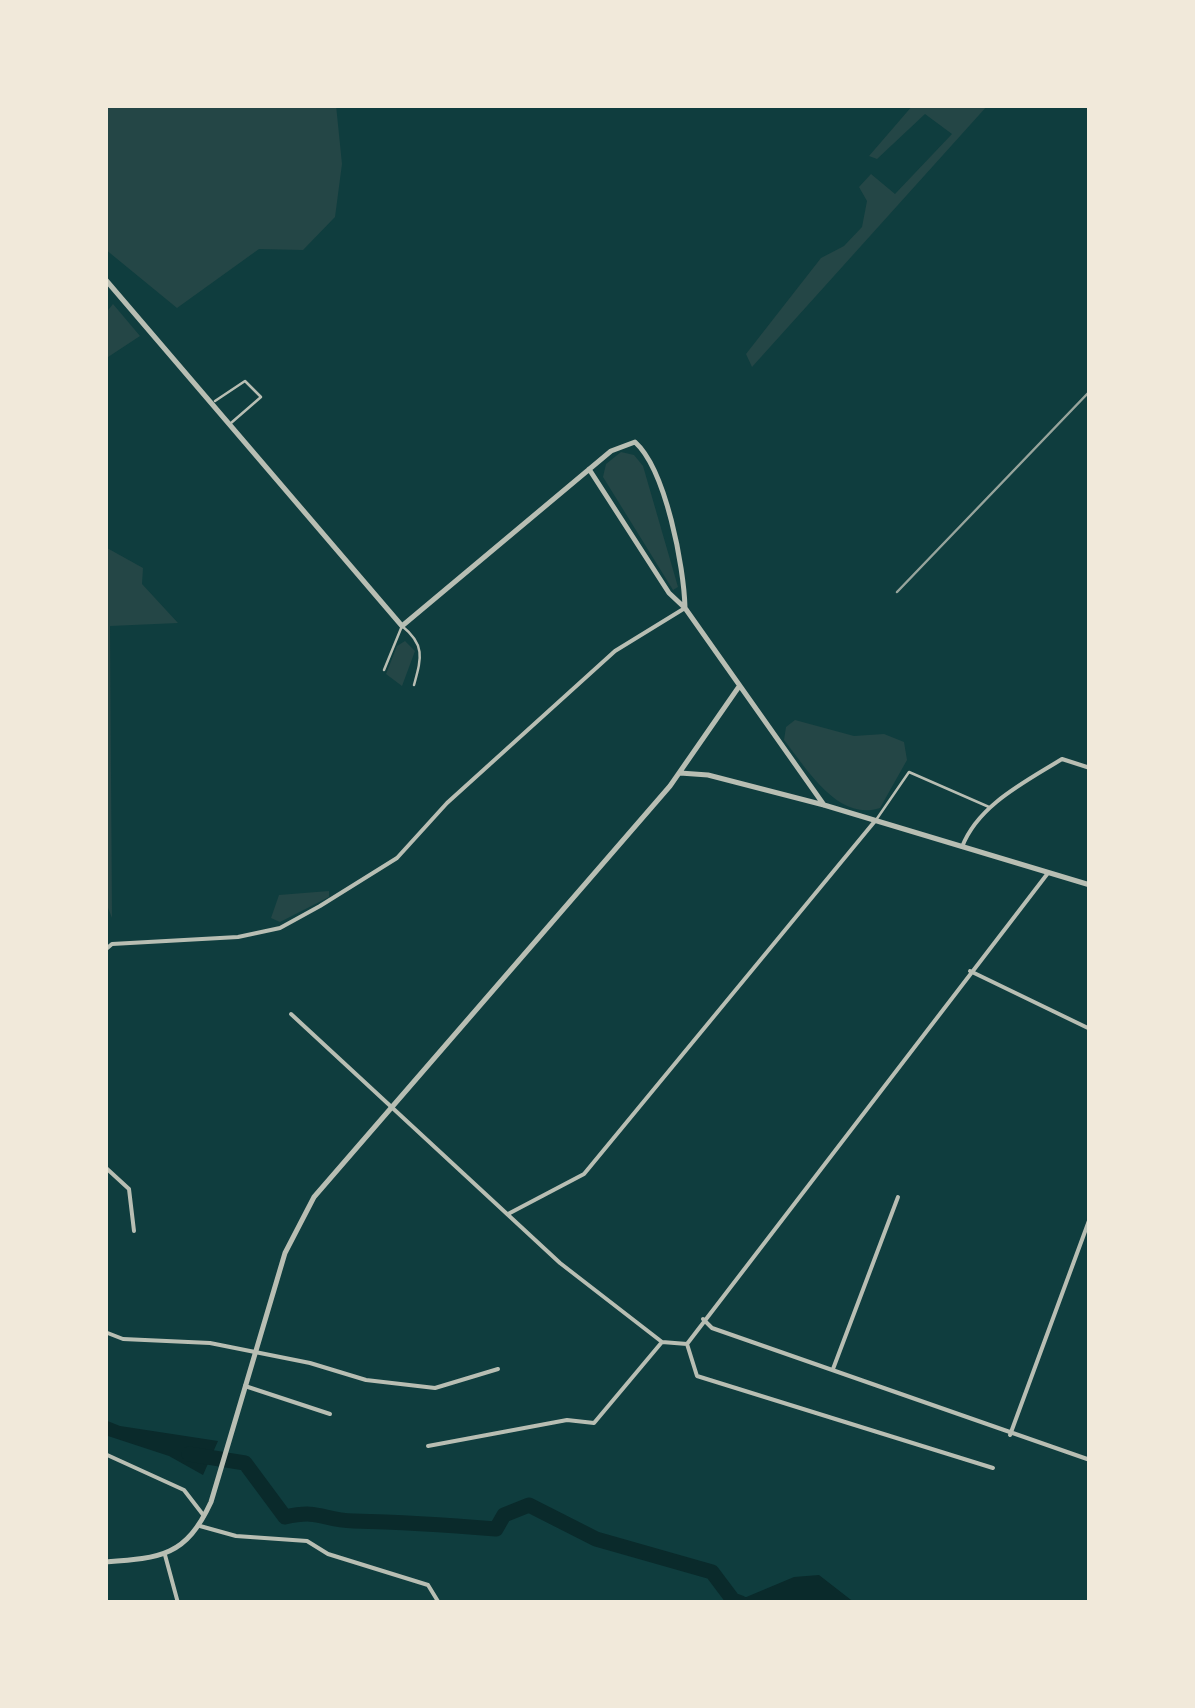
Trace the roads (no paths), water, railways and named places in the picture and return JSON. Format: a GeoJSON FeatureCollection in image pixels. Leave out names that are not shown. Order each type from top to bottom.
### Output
{"type":"FeatureCollection","features":[{"type":"Feature","properties":{"kind":"street"},"geometry":{"type":"LineString","coordinates":[[105,279],[402,626],[610,451],[636,442],[652,460],[684,577],[685,608]]}},
{"type":"Feature","properties":{"kind":"street"},"geometry":{"type":"LineString","coordinates":[[589,469],[669,593],[685,608],[824,805]]}},
{"type":"Feature","properties":{"kind":"street"},"geometry":{"type":"LineString","coordinates":[[105,950],[112,944],[269,931],[320,906],[397,858],[458,792],[615,651],[685,608]]}},
{"type":"Feature","properties":{"kind":"street"},"geometry":{"type":"LineString","coordinates":[[105,1562],[165,1554],[186,1544],[200,1526],[211,1502],[254,1350],[294,1230],[314,1197],[680,773],[738,688]]}},
{"type":"Feature","properties":{"kind":"street"},"geometry":{"type":"LineString","coordinates":[[961,847],[989,807],[1062,760],[1090,768]]}},
{"type":"Feature","properties":{"kind":"street"},"geometry":{"type":"LineString","coordinates":[[680,773],[708,775],[824,805],[1090,885]]}},
{"type":"Feature","properties":{"kind":"street"},"geometry":{"type":"LineString","coordinates":[[508,1214],[584,1174],[875,821]]}},
{"type":"Feature","properties":{"kind":"street"},"geometry":{"type":"LineString","coordinates":[[993,1468],[697,1376],[687,1344],[1048,873]]}},
{"type":"Feature","properties":{"kind":"street"},"geometry":{"type":"LineString","coordinates":[[970,971],[1090,1028]]}},
{"type":"Feature","properties":{"kind":"street"},"geometry":{"type":"LineString","coordinates":[[292,1014],[560,1263],[662,1342],[687,1344]]}},
{"type":"Feature","properties":{"kind":"street"},"geometry":{"type":"LineString","coordinates":[[105,1167],[129,1189],[134,1231]]}},
{"type":"Feature","properties":{"kind":"street"},"geometry":{"type":"LineString","coordinates":[[833,1370],[898,1197]]}},
{"type":"Feature","properties":{"kind":"street"},"geometry":{"type":"LineString","coordinates":[[1010,1435],[1090,1218]]}},
{"type":"Feature","properties":{"kind":"street"},"geometry":{"type":"LineString","coordinates":[[703,1319],[712,1328],[1090,1460]]}},
{"type":"Feature","properties":{"kind":"street"},"geometry":{"type":"LineString","coordinates":[[105,1332],[123,1338],[254,1350],[366,1380],[435,1388],[498,1369]]}},
{"type":"Feature","properties":{"kind":"street"},"geometry":{"type":"LineString","coordinates":[[428,1446],[567,1420],[594,1423],[662,1342]]}},
{"type":"Feature","properties":{"kind":"street"},"geometry":{"type":"LineString","coordinates":[[245,1386],[330,1414]]}},
{"type":"Feature","properties":{"kind":"street"},"geometry":{"type":"LineString","coordinates":[[105,1454],[184,1490],[204,1516]]}},
{"type":"Feature","properties":{"kind":"street"},"geometry":{"type":"LineString","coordinates":[[200,1526],[236,1536],[307,1540],[328,1554],[428,1586],[440,1603]]}},
{"type":"Feature","properties":{"kind":"street"},"geometry":{"type":"LineString","coordinates":[[165,1554],[178,1603]]}},
{"type":"Feature","properties":{"kind":"lane"},"geometry":{"type":"LineString","coordinates":[[214,402],[246,380],[261,397],[231,424]]}},
{"type":"Feature","properties":{"kind":"lane"},"geometry":{"type":"LineString","coordinates":[[384,670],[402,626],[420,644],[422,655],[414,686]]}},
{"type":"Feature","properties":{"kind":"lane"},"geometry":{"type":"LineString","coordinates":[[875,821],[909,772],[989,807]]}},
{"type":"Feature","properties":{"kind":"waterway"},"geometry":{"type":"LineString","coordinates":[[189,1454],[245,1463],[285,1517],[314,1514],[343,1520],[496,1529],[504,1515],[529,1505],[596,1539],[712,1572],[733,1600],[741,1603]]}},
{"type":"Feature","properties":{"kind":"railway"},"geometry":{"type":"LineString","coordinates":[[897,592],[1090,391]]}}]}
